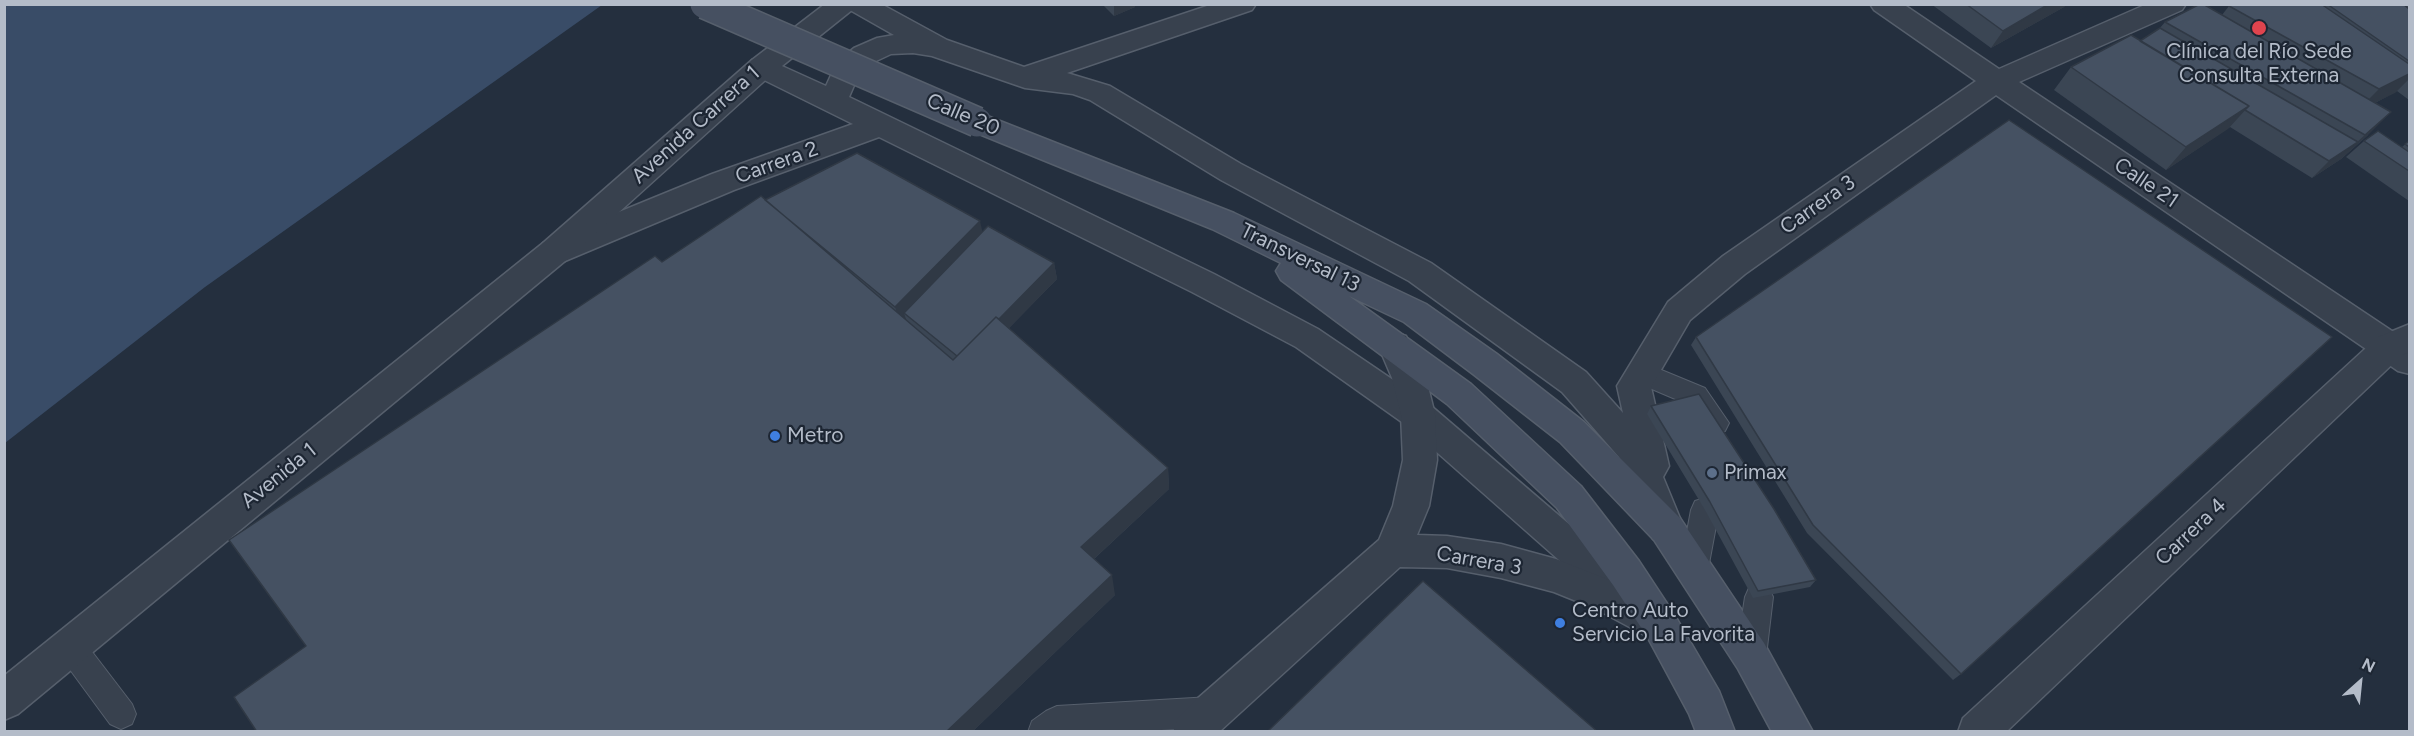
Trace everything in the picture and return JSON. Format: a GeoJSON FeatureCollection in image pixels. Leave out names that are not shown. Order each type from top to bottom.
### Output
{"type":"FeatureCollection","features":[{"type":"Feature","properties":{"kind":"main road","name":"Calle 20"},"geometry":{"type":"LineString","coordinates":[[705,4],[977,122],[1223,221]]}},
{"type":"Feature","properties":{"kind":"main road","name":"Transversal 13"},"geometry":{"type":"LineString","coordinates":[[1223,221],[1415,313],[1572,432],[1667,529],[1751,656],[1794,732]]}},
{"type":"Feature","properties":{"kind":"main road","name":"Transversal 13"},"geometry":{"type":"LineString","coordinates":[[1223,221],[1459,394],[1569,496],[1626,573],[1661,626],[1704,704],[1716,732]]}},
{"type":"Feature","properties":{"kind":"street","name":"Avenida Carrera 1"},"geometry":{"type":"LineString","coordinates":[[554,252],[762,67],[843,4]]}},
{"type":"Feature","properties":{"kind":"street"},"geometry":{"type":"LineString","coordinates":[[859,4],[937,47],[1025,78],[1076,84],[1100,93],[1231,172],[1420,272],[1574,382],[1633,448],[1667,529]]}},
{"type":"Feature","properties":{"kind":"street"},"geometry":{"type":"LineString","coordinates":[[1025,78],[1243,4]]}},
{"type":"Feature","properties":{"kind":"street","name":"Calle 21"},"geometry":{"type":"LineString","coordinates":[[1882,4],[1994,82],[2403,348]]}},
{"type":"Feature","properties":{"kind":"street","name":"Carrera 3"},"geometry":{"type":"LineString","coordinates":[[1667,529],[1634,386],[1679,311],[1734,265],[1994,82],[2173,4]]}},
{"type":"Feature","properties":{"kind":"street"},"geometry":{"type":"LineString","coordinates":[[840,106],[838,87],[847,69],[864,55],[887,45],[913,43],[937,47]]}},
{"type":"Feature","properties":{"kind":"street"},"geometry":{"type":"LineString","coordinates":[[762,67],[1192,278],[1308,338],[1418,414],[1661,626]]}},
{"type":"Feature","properties":{"kind":"street","name":"Carrera 2"},"geometry":{"type":"LineString","coordinates":[[554,252],[723,182],[879,126]]}},
{"type":"Feature","properties":{"kind":"street","name":"Avenida 1"},"geometry":{"type":"LineString","coordinates":[[4,701],[554,252]]}},
{"type":"Feature","properties":{"kind":"street"},"geometry":{"type":"LineString","coordinates":[[1202,722],[1393,551],[1411,506],[1420,460],[1418,414],[1409,378],[1394,345]]}},
{"type":"Feature","properties":{"kind":"street","name":"Carrera 4"},"geometry":{"type":"LineString","coordinates":[[1977,732],[2403,348]]}},
{"type":"Feature","properties":{"kind":"street","name":"Carrera 3"},"geometry":{"type":"LineString","coordinates":[[1393,551],[1447,552],[1501,561],[1556,576],[1609,597],[1661,626]]}},
{"type":"Feature","properties":{"kind":"lane"},"geometry":{"type":"LineString","coordinates":[[1642,373],[1695,396],[1723,437]]}},
{"type":"Feature","properties":{"kind":"lane"},"geometry":{"type":"LineString","coordinates":[[1694,568],[1705,510]]}},
{"type":"Feature","properties":{"kind":"lane"},"geometry":{"type":"LineString","coordinates":[[1751,656],[1759,597]]}},
{"type":"Feature","properties":{"kind":"lane"},"geometry":{"type":"LineString","coordinates":[[70,646],[121,714]]}},
{"type":"Feature","properties":{"kind":"lane"},"geometry":{"type":"LineString","coordinates":[[1043,732],[1057,721],[1202,722]]}},
{"type":"Feature","properties":{"kind":"water"},"geometry":{"type":"Polygon","coordinates":[[[5,4],[602,5],[205,287],[5,443],[5,4]]]}},
{"type":"Feature","properties":{"kind":"building"},"geometry":{"type":"Polygon","coordinates":[[[1966,4],[2049,4],[2003,31],[1966,4]]]}},
{"type":"Feature","properties":{"kind":"building"},"geometry":{"type":"Polygon","coordinates":[[[2200,4],[2391,112],[2365,135],[2165,22],[2200,4]]]}},
{"type":"Feature","properties":{"kind":"building"},"geometry":{"type":"Polygon","coordinates":[[[2233,4],[2321,4],[2409,64],[2409,74],[2379,89],[2229,6],[2233,4]]]}},
{"type":"Feature","properties":{"kind":"building"},"geometry":{"type":"Polygon","coordinates":[[[2327,4],[2403,4],[2409,9],[2409,61],[2327,4]]]}},
{"type":"Feature","properties":{"kind":"building"},"geometry":{"type":"Polygon","coordinates":[[[2160,28],[2358,142],[2329,161],[2245,110],[2249,106],[2140,41],[2160,28]]]}},
{"type":"Feature","properties":{"kind":"building"},"geometry":{"type":"Polygon","coordinates":[[[2131,35],[2249,106],[2186,147],[2071,67],[2131,35]]]}},
{"type":"Feature","properties":{"kind":"building"},"geometry":{"type":"Polygon","coordinates":[[[2009,120],[2332,337],[1961,674],[1813,525],[1696,337],[2009,120]]]}},
{"type":"Feature","properties":{"kind":"building"},"geometry":{"type":"Polygon","coordinates":[[[2378,131],[2409,152],[2409,171],[2364,141],[2378,131]]]}},
{"type":"Feature","properties":{"kind":"building"},"geometry":{"type":"Polygon","coordinates":[[[857,153],[980,221],[895,307],[765,200],[857,153]]]}},
{"type":"Feature","properties":{"kind":"building","name":"Metro"},"geometry":{"type":"Polygon","coordinates":[[[761,196],[953,360],[996,317],[1168,468],[1081,547],[1112,575],[946,732],[257,732],[234,697],[306,646],[229,540],[655,256],[662,262],[761,196]]]}},
{"type":"Feature","properties":{"kind":"building"},"geometry":{"type":"Polygon","coordinates":[[[988,226],[1054,263],[999,319],[996,317],[957,356],[904,313],[988,226]]]}},
{"type":"Feature","properties":{"kind":"building","name":"Primax"},"geometry":{"type":"Polygon","coordinates":[[[1699,394],[1774,509],[1816,580],[1758,591],[1710,502],[1651,406],[1699,394]]]}},
{"type":"Feature","properties":{"kind":"building"},"geometry":{"type":"Polygon","coordinates":[[[1423,581],[1598,732],[1267,732],[1423,581]]]}},
{"type":"Feature","properties":{"kind":"place","name":"Clínica del Río Sede Consulta Externa"},"geometry":{"type":"Point","coordinates":[2259,28]}},
{"type":"Feature","properties":{"kind":"place","name":"Metro"},"geometry":{"type":"Point","coordinates":[775,436]}},
{"type":"Feature","properties":{"kind":"place","name":"Primax"},"geometry":{"type":"Point","coordinates":[1712,473]}},
{"type":"Feature","properties":{"kind":"place","name":"Centro Auto Servicio La Favorita"},"geometry":{"type":"Point","coordinates":[1560,623]}}]}
